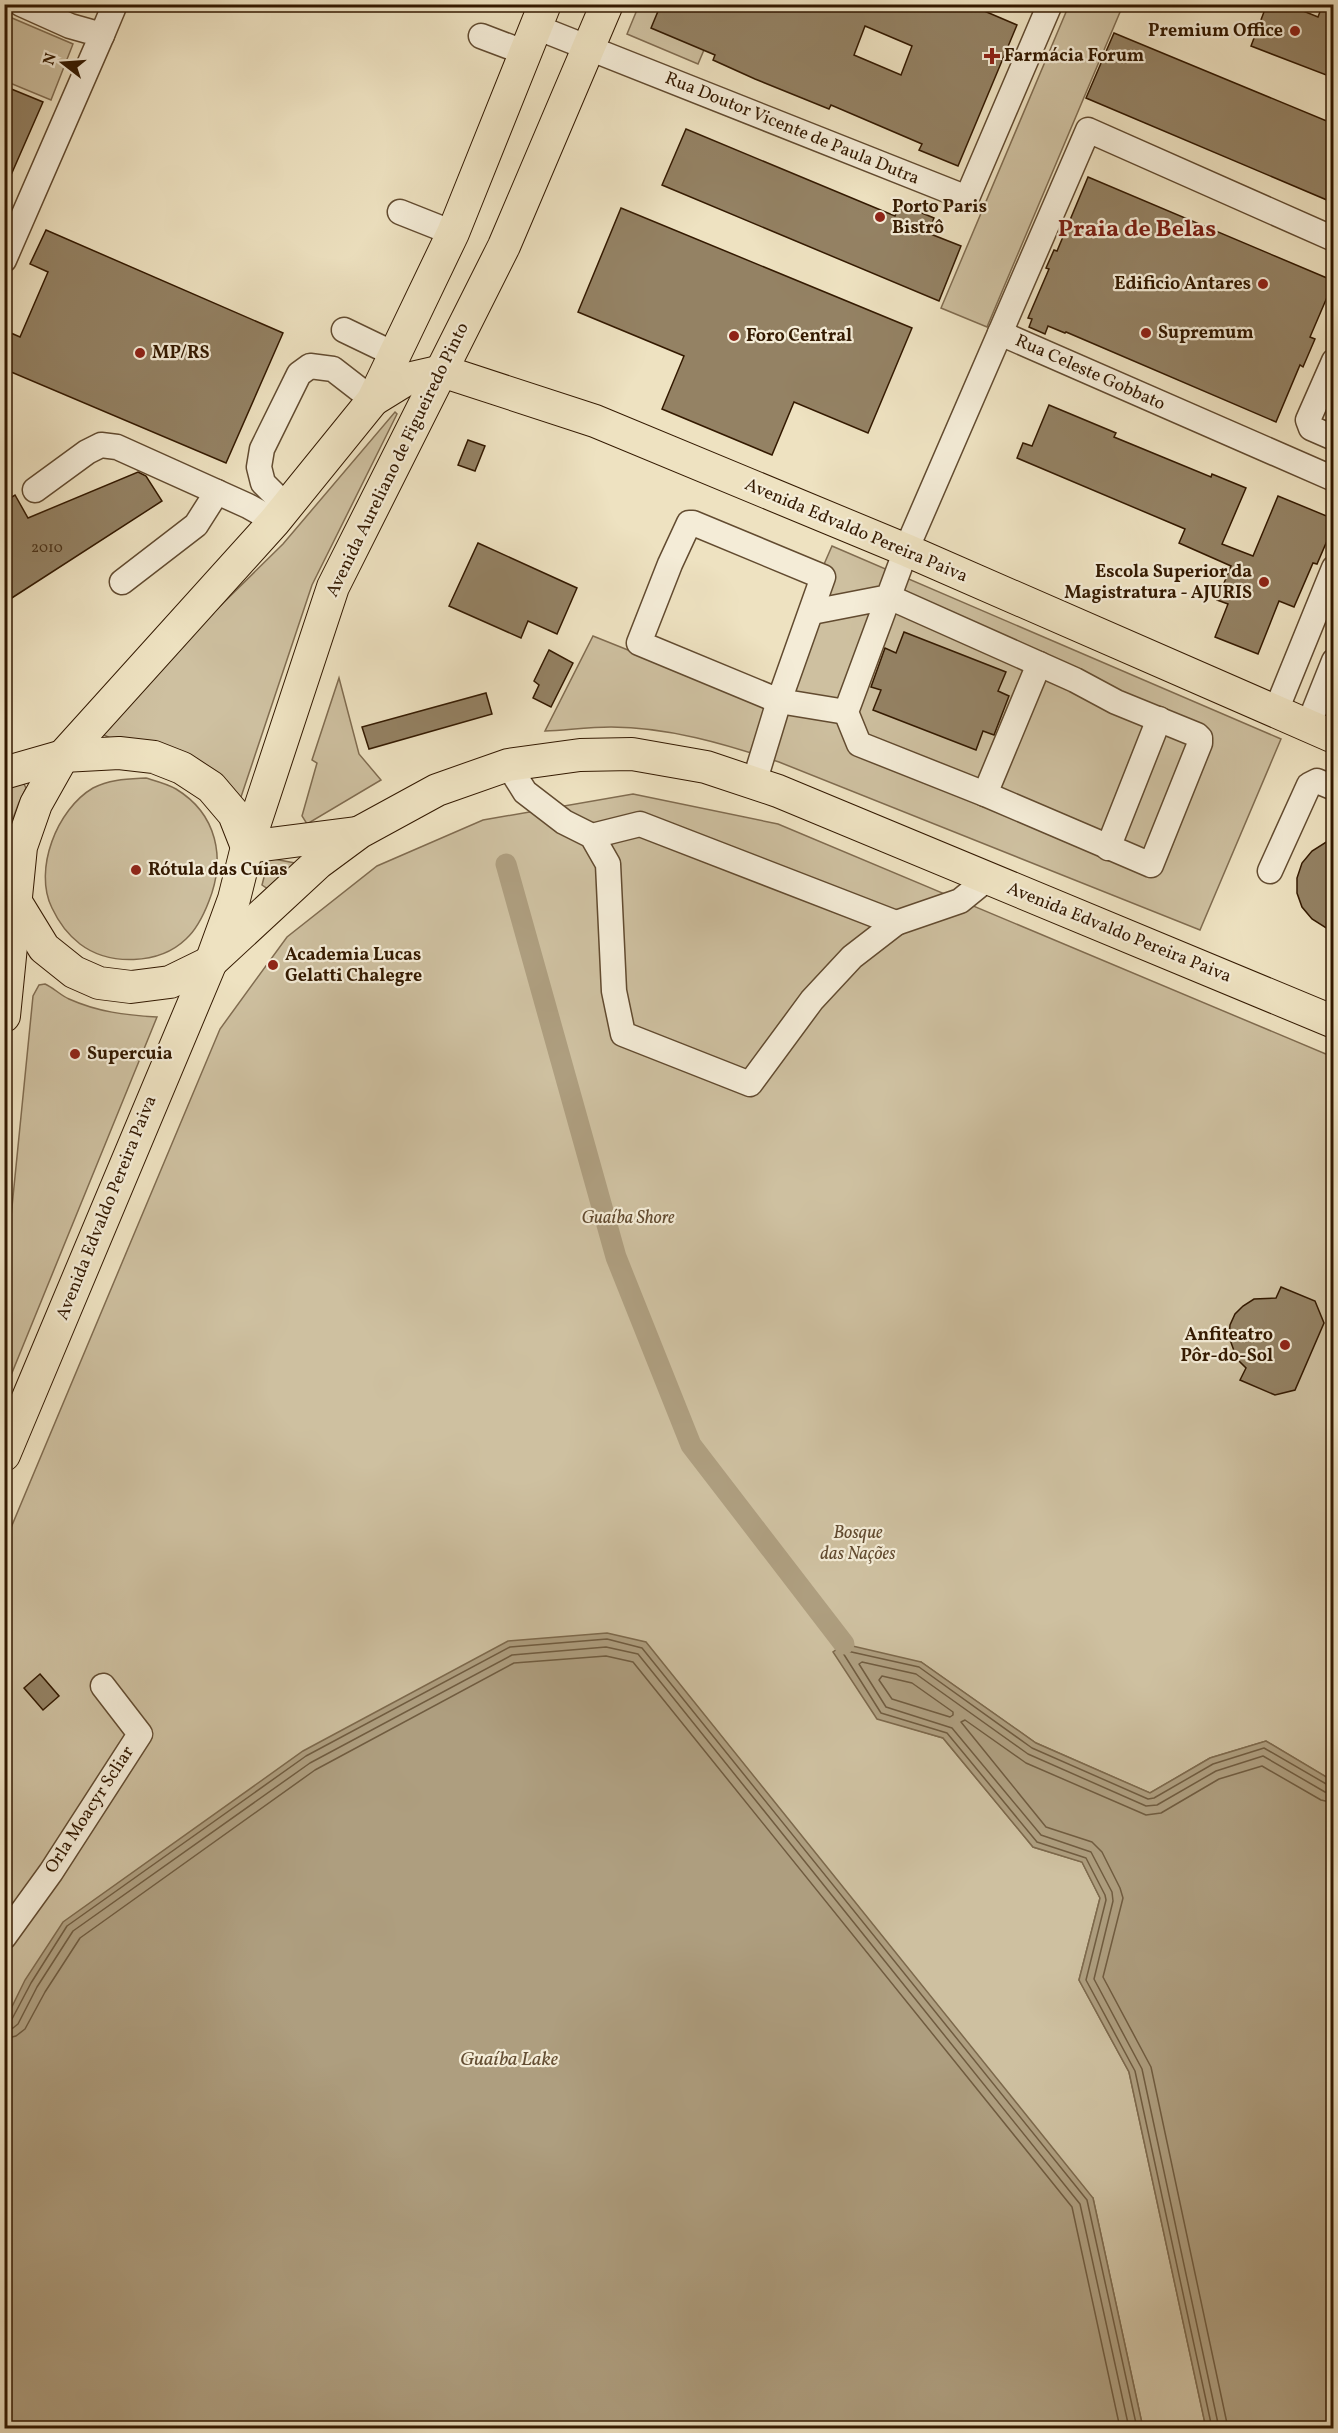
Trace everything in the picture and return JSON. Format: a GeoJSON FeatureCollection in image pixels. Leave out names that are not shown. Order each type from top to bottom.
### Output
{"type":"FeatureCollection","features":[{"type":"Feature","properties":{"kind":"main road","name":"Avenida Aureliano de Figueiredo Pinto"},"geometry":{"type":"LineString","coordinates":[[211,962],[234,899],[247,847],[333,587],[504,246],[608,4]]}},
{"type":"Feature","properties":{"kind":"main road"},"geometry":{"type":"LineString","coordinates":[[4,1016],[9,894],[21,847],[36,804],[63,756],[281,514],[373,400],[453,233],[536,28]]}},
{"type":"Feature","properties":{"kind":"main road"},"geometry":{"type":"LineString","coordinates":[[373,400],[406,379],[442,371]]}},
{"type":"Feature","properties":{"kind":"main road","name":"Avenida Edvaldo Pereira Paiva"},"geometry":{"type":"LineString","coordinates":[[442,371],[595,421],[906,550],[1275,713],[1321,731]]}},
{"type":"Feature","properties":{"kind":"main road"},"geometry":{"type":"LineString","coordinates":[[4,773],[63,756],[119,753],[154,757],[182,768],[211,787],[234,814],[247,847]]}},
{"type":"Feature","properties":{"kind":"main road","name":"Avenida Edvaldo Pereira Paiva"},"geometry":{"type":"LineString","coordinates":[[9,894],[44,948],[74,972],[99,983],[131,987],[170,981],[211,962],[318,863],[360,832],[437,790],[508,765],[580,755],[632,754],[706,767],[778,791],[1334,1022]]}},
{"type":"Feature","properties":{"kind":"main road","name":"Avenida Edvaldo Pereira Paiva"},"geometry":{"type":"LineString","coordinates":[[247,847],[360,832]]}},
{"type":"Feature","properties":{"kind":"main road","name":"Avenida Edvaldo Pereira Paiva"},"geometry":{"type":"LineString","coordinates":[[4,1455],[211,962]]}},
{"type":"Feature","properties":{"kind":"street"},"geometry":{"type":"LineString","coordinates":[[21,4],[70,26],[102,35]]}},
{"type":"Feature","properties":{"kind":"street"},"geometry":{"type":"LineString","coordinates":[[4,260],[116,4]]}},
{"type":"Feature","properties":{"kind":"street","name":"Rua Doutor Vicente de Paula Dutra"},"geometry":{"type":"LineString","coordinates":[[590,48],[967,198],[1050,4]]}},
{"type":"Feature","properties":{"kind":"street"},"geometry":{"type":"LineString","coordinates":[[481,36],[536,28],[590,48]]}},
{"type":"Feature","properties":{"kind":"street","name":"Rua Celeste Gobbato"},"geometry":{"type":"LineString","coordinates":[[1334,239],[1088,130],[1000,333],[1334,478]]}},
{"type":"Feature","properties":{"kind":"street"},"geometry":{"type":"LineString","coordinates":[[400,213],[453,233]]}},
{"type":"Feature","properties":{"kind":"street"},"geometry":{"type":"LineString","coordinates":[[344,330],[396,355]]}},
{"type":"Feature","properties":{"kind":"street"},"geometry":{"type":"LineString","coordinates":[[812,612],[889,597],[1039,664],[1116,702],[1197,735],[1200,743],[1155,861],[1151,865],[1147,864],[985,794],[859,744],[846,712],[889,597],[906,550],[1000,333]]}},
{"type":"Feature","properties":{"kind":"street"},"geometry":{"type":"LineString","coordinates":[[1334,361],[1308,420],[1311,428],[1334,438]]}},
{"type":"Feature","properties":{"kind":"street"},"geometry":{"type":"LineString","coordinates":[[281,514],[262,483],[259,467],[262,449],[299,374],[310,366],[333,369],[373,400]]}},
{"type":"Feature","properties":{"kind":"street"},"geometry":{"type":"LineString","coordinates":[[35,490],[87,452],[101,445],[117,447],[217,492],[281,514]]}},
{"type":"Feature","properties":{"kind":"street"},"geometry":{"type":"LineString","coordinates":[[122,582],[196,525],[217,492]]}},
{"type":"Feature","properties":{"kind":"street"},"geometry":{"type":"LineString","coordinates":[[754,783],[779,701],[823,577],[689,523],[639,638],[639,643],[779,701],[846,712]]}},
{"type":"Feature","properties":{"kind":"street"},"geometry":{"type":"LineString","coordinates":[[1275,713],[1334,568]]}},
{"type":"Feature","properties":{"kind":"street"},"geometry":{"type":"LineString","coordinates":[[1321,731],[1334,661]]}},
{"type":"Feature","properties":{"kind":"street"},"geometry":{"type":"LineString","coordinates":[[985,794],[1039,664]]}},
{"type":"Feature","properties":{"kind":"street"},"geometry":{"type":"LineString","coordinates":[[1108,848],[1159,719]]}},
{"type":"Feature","properties":{"kind":"street"},"geometry":{"type":"LineString","coordinates":[[508,765],[525,792],[564,822],[592,836],[608,864],[615,992],[623,1034],[750,1084],[812,1000],[852,957],[896,923],[960,901],[987,879]]}},
{"type":"Feature","properties":{"kind":"street"},"geometry":{"type":"LineString","coordinates":[[1270,871],[1309,784],[1317,781],[1334,788]]}},
{"type":"Feature","properties":{"kind":"street"},"geometry":{"type":"LineString","coordinates":[[592,836],[640,824],[896,923]]}},
{"type":"Feature","properties":{"kind":"street","name":"Orla Moacyr Scliar"},"geometry":{"type":"LineString","coordinates":[[4,1937],[51,1872],[140,1734],[103,1686]]}},
{"type":"Feature","properties":{"kind":"green space"},"geometry":{"type":"Polygon","coordinates":[[[639,5],[723,5],[698,64],[627,34],[639,5]]]}},
{"type":"Feature","properties":{"kind":"green space"},"geometry":{"type":"Polygon","coordinates":[[[1069,5],[1123,5],[987,327],[941,308],[1069,5]]]}},
{"type":"Feature","properties":{"kind":"green space"},"geometry":{"type":"Polygon","coordinates":[[[5,15],[73,44],[51,100],[5,81],[5,15]]]}},
{"type":"Feature","properties":{"kind":"green space"},"geometry":{"type":"Polygon","coordinates":[[[395,412],[397,414],[312,585],[240,800],[104,735],[103,730],[154,671],[283,544],[395,412]]]}},
{"type":"Feature","properties":{"kind":"green space"},"geometry":{"type":"Polygon","coordinates":[[[832,546],[1281,739],[1200,930],[779,762],[738,749],[654,730],[603,727],[545,731],[593,636],[763,704],[832,546]]]}},
{"type":"Feature","properties":{"kind":"green space"},"geometry":{"type":"Polygon","coordinates":[[[339,678],[359,754],[381,780],[307,824],[302,816],[317,763],[312,760],[339,678]]]}},
{"type":"Feature","properties":{"kind":"green space"},"geometry":{"type":"Polygon","coordinates":[[[146,778],[176,789],[201,811],[214,838],[217,869],[205,911],[197,926],[186,939],[175,948],[162,954],[134,960],[119,959],[92,951],[80,944],[57,919],[47,893],[45,876],[47,859],[59,825],[80,798],[93,788],[106,783],[146,778]]]}},
{"type":"Feature","properties":{"kind":"green space"},"geometry":{"type":"Polygon","coordinates":[[[23,782],[26,788],[13,818],[5,851],[5,783],[23,782]]]}},
{"type":"Feature","properties":{"kind":"green space","name":"Guaíba Shore"},"geometry":{"type":"Polygon","coordinates":[[[633,794],[778,824],[1333,1057],[1333,1781],[1266,1741],[1210,1758],[1150,1793],[1036,1743],[921,1662],[877,1718],[943,1738],[1033,1847],[1082,1862],[1100,1898],[1079,1980],[1129,2072],[1206,2428],[1143,2428],[1093,2198],[5,2044],[5,1542],[220,1029],[287,937],[377,866],[483,820],[633,794]]]}},
{"type":"Feature","properties":{"kind":"green space"},"geometry":{"type":"Polygon","coordinates":[[[269,858],[300,864],[268,889],[262,885],[269,858]]]}},
{"type":"Feature","properties":{"kind":"green space"},"geometry":{"type":"Polygon","coordinates":[[[45,984],[66,997],[90,1007],[123,1014],[157,1017],[5,1390],[5,1277],[33,996],[39,985],[45,984]]]}},
{"type":"Feature","properties":{"kind":"water","name":"Guaíba Lake"},"geometry":{"type":"Polygon","coordinates":[[[607,1633],[646,1642],[1093,2198],[1143,2428],[5,2428],[5,2021],[25,1980],[63,1922],[303,1751],[508,1641],[607,1633]]]}},
{"type":"Feature","properties":{"kind":"water"},"geometry":{"type":"Polygon","coordinates":[[[844,1644],[921,1662],[1036,1743],[1150,1793],[1210,1758],[1266,1741],[1333,1781],[1333,2428],[1206,2428],[1129,2072],[1079,1980],[1100,1898],[1082,1862],[1033,1847],[943,1738],[877,1719],[833,1652],[844,1644]]]}},
{"type":"Feature","properties":{"kind":"building"},"geometry":{"type":"Polygon","coordinates":[[[661,4],[735,4],[750,10],[751,4],[968,4],[1017,25],[958,166],[919,150],[922,144],[831,105],[829,109],[755,79],[713,60],[715,55],[651,28],[661,4]],[[865,26],[854,55],[901,75],[912,46],[865,26]]]}},
{"type":"Feature","properties":{"kind":"building","name":"Premium Office"},"geometry":{"type":"Polygon","coordinates":[[[1267,4],[1286,4],[1318,17],[1321,9],[1334,14],[1334,78],[1251,46],[1267,4]]]}},
{"type":"Feature","properties":{"kind":"building"},"geometry":{"type":"Polygon","coordinates":[[[1114,33],[1334,124],[1334,203],[1086,98],[1114,33]]]}},
{"type":"Feature","properties":{"kind":"building"},"geometry":{"type":"Polygon","coordinates":[[[4,86],[43,102],[4,191],[4,86]]]}},
{"type":"Feature","properties":{"kind":"building"},"geometry":{"type":"Polygon","coordinates":[[[686,129],[895,216],[900,204],[934,218],[928,233],[961,246],[939,301],[662,185],[686,129]]]}},
{"type":"Feature","properties":{"kind":"building"},"geometry":{"type":"Polygon","coordinates":[[[1088,177],[1334,281],[1310,337],[1315,339],[1303,367],[1300,365],[1276,422],[1066,332],[1048,326],[1045,334],[1029,327],[1032,319],[1028,318],[1049,269],[1046,268],[1054,250],[1057,251],[1088,177]]]}},
{"type":"Feature","properties":{"kind":"building"},"geometry":{"type":"Polygon","coordinates":[[[621,208],[912,328],[868,433],[794,402],[772,455],[662,409],[684,356],[578,312],[621,208]]]}},
{"type":"Feature","properties":{"kind":"building","name":"MP/RS"},"geometry":{"type":"Polygon","coordinates":[[[46,230],[283,333],[226,463],[4,369],[4,330],[20,337],[48,272],[30,264],[46,230]]]}},
{"type":"Feature","properties":{"kind":"building"},"geometry":{"type":"Polygon","coordinates":[[[1049,405],[1116,433],[1114,437],[1211,477],[1212,474],[1246,488],[1222,544],[1253,556],[1278,496],[1329,517],[1333,527],[1317,564],[1313,563],[1294,607],[1279,601],[1258,654],[1215,637],[1228,604],[1217,600],[1231,566],[1179,543],[1185,529],[1017,458],[1023,443],[1032,446],[1049,405]]]}},
{"type":"Feature","properties":{"kind":"building"},"geometry":{"type":"Polygon","coordinates":[[[468,440],[485,446],[475,471],[458,465],[468,440]]]}},
{"type":"Feature","properties":{"kind":"building"},"geometry":{"type":"Polygon","coordinates":[[[138,472],[146,476],[162,501],[4,603],[4,502],[15,495],[28,518],[138,472]]]}},
{"type":"Feature","properties":{"kind":"building"},"geometry":{"type":"Polygon","coordinates":[[[478,543],[577,588],[557,634],[528,621],[521,638],[449,606],[478,543]]]}},
{"type":"Feature","properties":{"kind":"building"},"geometry":{"type":"Polygon","coordinates":[[[904,632],[1006,672],[998,691],[1009,696],[994,735],[983,731],[976,750],[873,710],[881,690],[871,687],[885,648],[896,653],[904,632]]]}},
{"type":"Feature","properties":{"kind":"building"},"geometry":{"type":"Polygon","coordinates":[[[549,650],[573,663],[551,707],[533,698],[539,685],[534,681],[549,650]]]}},
{"type":"Feature","properties":{"kind":"building"},"geometry":{"type":"Polygon","coordinates":[[[486,693],[492,714],[369,749],[362,727],[486,693]]]}},
{"type":"Feature","properties":{"kind":"building"},"geometry":{"type":"Polygon","coordinates":[[[1334,837],[1334,933],[1312,919],[1302,907],[1297,893],[1297,878],[1302,863],[1312,851],[1334,837]]]}},
{"type":"Feature","properties":{"kind":"building","name":"Anfiteatro Pôr-do-Sol"},"geometry":{"type":"Polygon","coordinates":[[[1281,1287],[1315,1301],[1324,1323],[1295,1390],[1275,1395],[1240,1380],[1246,1368],[1237,1359],[1229,1337],[1230,1325],[1235,1314],[1243,1306],[1254,1299],[1276,1298],[1281,1287]]]}},
{"type":"Feature","properties":{"kind":"building"},"geometry":{"type":"Polygon","coordinates":[[[40,1674],[59,1696],[43,1710],[24,1688],[40,1674]]]}},
{"type":"Feature","properties":{"kind":"waterway"},"geometry":{"type":"LineString","coordinates":[[506,864],[616,1257],[691,1445],[844,1644]]}},
{"type":"Feature","properties":{"kind":"place","name":"Premium Office"},"geometry":{"type":"Point","coordinates":[1295,31]}},
{"type":"Feature","properties":{"kind":"place","name":"Farmácia Forum"},"geometry":{"type":"Point","coordinates":[992,56]}},
{"type":"Feature","properties":{"kind":"place","name":"Porto Paris Bistrô"},"geometry":{"type":"Point","coordinates":[880,217]}},
{"type":"Feature","properties":{"kind":"place","name":"Edificio Antares"},"geometry":{"type":"Point","coordinates":[1263,284]}},
{"type":"Feature","properties":{"kind":"place","name":"Supremum"},"geometry":{"type":"Point","coordinates":[1146,333]}},
{"type":"Feature","properties":{"kind":"place","name":"Foro Central"},"geometry":{"type":"Point","coordinates":[734,336]}},
{"type":"Feature","properties":{"kind":"place","name":"MP/RS"},"geometry":{"type":"Point","coordinates":[140,353]}},
{"type":"Feature","properties":{"kind":"place","name":"Escola Superior da Magistratura - AJURIS"},"geometry":{"type":"Point","coordinates":[1264,582]}},
{"type":"Feature","properties":{"kind":"place","name":"Rótula das Cuias"},"geometry":{"type":"Point","coordinates":[136,870]}},
{"type":"Feature","properties":{"kind":"place","name":"Academia Lucas Gelatti Chalegre"},"geometry":{"type":"Point","coordinates":[273,965]}},
{"type":"Feature","properties":{"kind":"place","name":"Supercuia"},"geometry":{"type":"Point","coordinates":[75,1054]}},
{"type":"Feature","properties":{"kind":"place","name":"Anfiteatro Pôr-do-Sol"},"geometry":{"type":"Point","coordinates":[1285,1345]}},
{"type":"Feature","properties":{"kind":"district","name":"Praia de Belas"},"geometry":{"type":"Point","coordinates":[1137,230]}},
{"type":"Feature","properties":{"kind":"park label","name":"Bosque das Nações"},"geometry":{"type":"Point","coordinates":[858,1543]}}]}
